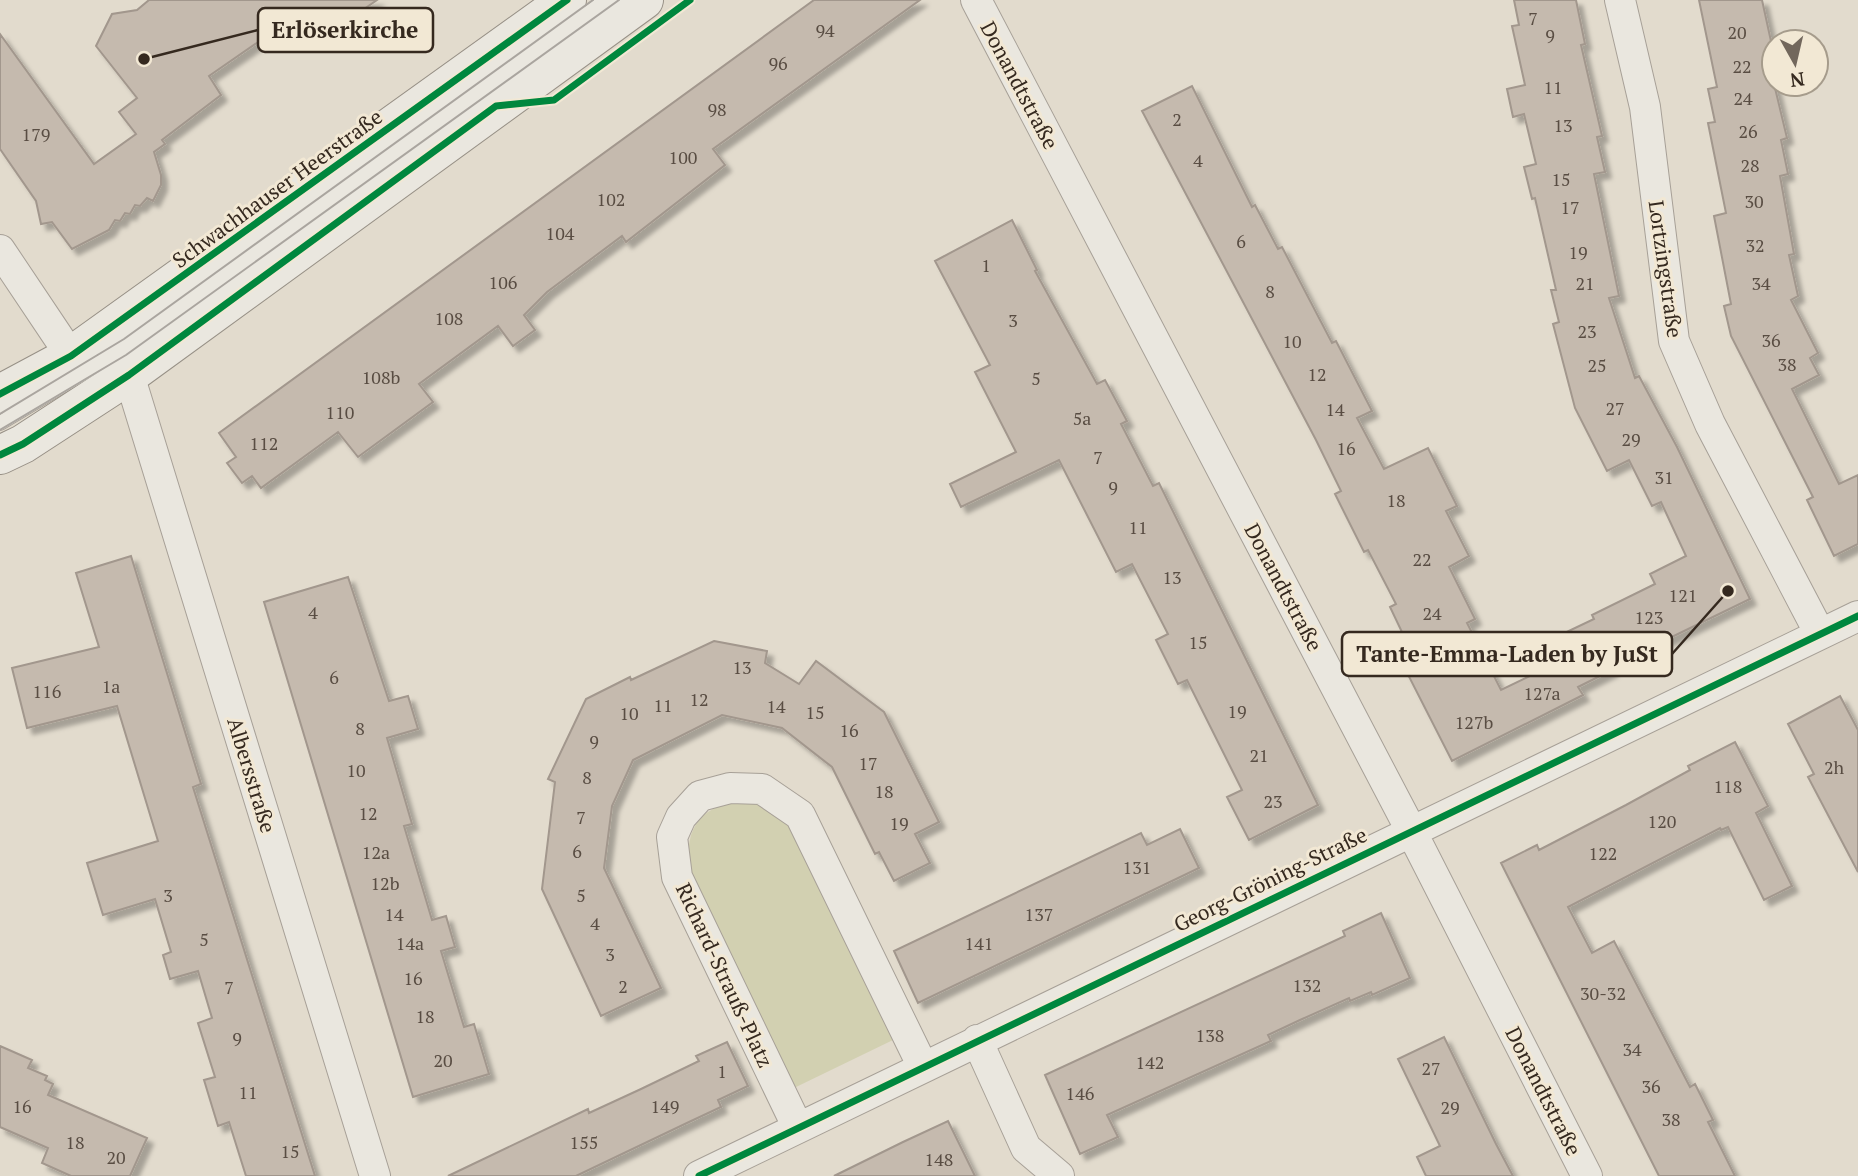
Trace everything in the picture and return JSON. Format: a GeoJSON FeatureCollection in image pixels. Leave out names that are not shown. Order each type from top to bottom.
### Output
{"type":"FeatureCollection","features":[{"type":"Feature","properties":{"kind":"main road","name":"Schwachhauser Heerstraße"},"geometry":{"type":"LineString","coordinates":[[0,394],[71,356],[567,0]]}},
{"type":"Feature","properties":{"kind":"main road"},"geometry":{"type":"LineString","coordinates":[[0,455],[23,444],[129,375],[381,188],[644,0]]}},
{"type":"Feature","properties":{"kind":"street","name":"Donandtstraße"},"geometry":{"type":"LineString","coordinates":[[976,0],[1411,830],[1587,1176]]}},
{"type":"Feature","properties":{"kind":"street","name":"Lortzingstraße"},"geometry":{"type":"LineString","coordinates":[[1620,0],[1645,107],[1674,341],[1710,424],[1820,634]]}},
{"type":"Feature","properties":{"kind":"street"},"geometry":{"type":"LineString","coordinates":[[0,250],[71,356]]}},
{"type":"Feature","properties":{"kind":"street","name":"Albersstraße"},"geometry":{"type":"LineString","coordinates":[[129,375],[374,1176]]}},
{"type":"Feature","properties":{"kind":"street","name":"Georg-Gröning-Straße"},"geometry":{"type":"LineString","coordinates":[[699,1176],[1411,830],[1820,634],[1856,621]]}},
{"type":"Feature","properties":{"kind":"street","name":"Richard-Strauß-Platz"},"geometry":{"type":"LineString","coordinates":[[798,1128],[677,877],[672,838],[681,817],[701,796],[730,788],[762,789],[800,815],[923,1067]]}},
{"type":"Feature","properties":{"kind":"street"},"geometry":{"type":"LineString","coordinates":[[977,1040],[1026,1148],[1059,1176]]}},
{"type":"Feature","properties":{"kind":"lane"},"geometry":{"type":"LineString","coordinates":[[0,423],[114,355],[606,0]]}},
{"type":"Feature","properties":{"kind":"shaded area"},"geometry":{"type":"Polygon","coordinates":[[[760,799],[782,816],[799,837],[893,1040],[794,1088],[689,869],[691,836],[704,815],[728,803],[760,799]]]}},
{"type":"Feature","properties":{"kind":"building"},"geometry":{"type":"Polygon","coordinates":[[[149,0],[377,0],[322,38],[303,11],[209,76],[221,95],[162,140],[165,144],[154,152],[161,185],[153,201],[147,198],[140,206],[135,205],[130,214],[125,213],[120,221],[115,220],[109,230],[72,249],[52,222],[41,224],[36,201],[0,149],[0,34],[94,164],[136,134],[119,112],[137,98],[96,46],[112,14],[137,10],[149,0]]]}},
{"type":"Feature","properties":{"kind":"building"},"geometry":{"type":"Polygon","coordinates":[[[814,0],[920,0],[713,149],[725,165],[626,242],[622,236],[547,292],[524,315],[535,330],[513,346],[498,326],[419,384],[433,402],[358,457],[338,432],[261,488],[252,476],[242,483],[227,463],[236,457],[219,433],[814,0]]]}},
{"type":"Feature","properties":{"kind":"building"},"geometry":{"type":"Polygon","coordinates":[[[1514,0],[1576,0],[1585,44],[1581,45],[1602,136],[1597,137],[1605,172],[1594,174],[1619,296],[1609,298],[1635,378],[1639,376],[1677,447],[1750,599],[1610,667],[1612,670],[1578,687],[1583,695],[1452,761],[1399,657],[1411,651],[1390,607],[1396,604],[1368,550],[1364,552],[1335,494],[1341,491],[1316,440],[1142,111],[1192,86],[1252,207],[1255,205],[1278,249],[1282,247],[1332,343],[1336,341],[1372,411],[1357,418],[1384,469],[1428,448],[1457,506],[1446,511],[1469,556],[1449,567],[1475,619],[1467,623],[1501,690],[1565,659],[1554,638],[1594,619],[1592,615],[1655,584],[1650,574],[1686,556],[1661,502],[1652,506],[1629,460],[1607,471],[1575,408],[1553,324],[1559,322],[1551,290],[1556,290],[1535,198],[1532,199],[1524,167],[1536,164],[1524,114],[1513,117],[1507,89],[1525,85],[1512,26],[1519,25],[1514,0]]]}},
{"type":"Feature","properties":{"kind":"building"},"geometry":{"type":"Polygon","coordinates":[[[1699,0],[1762,0],[1768,28],[1760,28],[1760,98],[1777,98],[1787,138],[1781,140],[1788,174],[1780,176],[1794,254],[1789,255],[1798,296],[1791,300],[1818,353],[1810,358],[1819,375],[1792,389],[1839,484],[1858,475],[1858,544],[1834,556],[1807,500],[1813,497],[1731,336],[1724,306],[1731,304],[1714,216],[1726,213],[1708,123],[1715,122],[1708,89],[1717,87],[1699,0]]]}},
{"type":"Feature","properties":{"kind":"building"},"geometry":{"type":"Polygon","coordinates":[[[1012,220],[1037,270],[1035,271],[1097,384],[1105,380],[1127,421],[1121,424],[1153,486],[1159,483],[1318,805],[1249,840],[1227,797],[1242,790],[1187,680],[1178,684],[1156,640],[1168,634],[1132,564],[1116,572],[1059,460],[961,507],[950,484],[1016,452],[975,372],[990,365],[935,261],[1012,220]]]}},
{"type":"Feature","properties":{"kind":"building"},"geometry":{"type":"Polygon","coordinates":[[[131,556],[201,784],[193,787],[315,1176],[246,1176],[229,1122],[218,1126],[204,1080],[215,1077],[198,1023],[212,1018],[198,971],[170,979],[163,955],[171,952],[155,899],[103,915],[87,863],[158,841],[117,706],[27,728],[12,668],[99,647],[76,573],[131,556]]]}},
{"type":"Feature","properties":{"kind":"building"},"geometry":{"type":"Polygon","coordinates":[[[348,577],[389,701],[408,696],[418,729],[387,738],[412,824],[404,826],[432,920],[446,916],[455,947],[441,951],[464,1027],[474,1024],[489,1074],[413,1097],[264,602],[348,577]]]}},
{"type":"Feature","properties":{"kind":"building"},"geometry":{"type":"Polygon","coordinates":[[[714,641],[767,651],[765,663],[799,684],[816,661],[884,712],[939,822],[915,834],[930,863],[894,881],[879,852],[875,854],[832,767],[782,728],[722,715],[633,760],[612,806],[604,868],[661,988],[601,1016],[542,889],[555,782],[548,779],[586,699],[714,641]]]}},
{"type":"Feature","properties":{"kind":"building"},"geometry":{"type":"Polygon","coordinates":[[[1840,696],[1858,730],[1858,872],[1808,777],[1814,774],[1788,724],[1840,696]]]}},
{"type":"Feature","properties":{"kind":"building"},"geometry":{"type":"Polygon","coordinates":[[[1735,742],[1768,806],[1756,813],[1792,886],[1764,900],[1728,827],[1721,830],[1720,828],[1568,907],[1592,953],[1614,941],[1690,1087],[1695,1084],[1713,1120],[1708,1122],[1735,1176],[1659,1176],[1501,863],[1537,845],[1539,850],[1690,770],[1688,766],[1735,742]]]}},
{"type":"Feature","properties":{"kind":"building"},"geometry":{"type":"Polygon","coordinates":[[[1180,829],[1199,868],[918,1003],[894,951],[1141,833],[1147,845],[1180,829]]]}},
{"type":"Feature","properties":{"kind":"building"},"geometry":{"type":"Polygon","coordinates":[[[1381,913],[1410,978],[1372,995],[1371,992],[1350,1001],[1349,998],[1300,1020],[1268,1035],[1271,1041],[1107,1115],[1118,1137],[1080,1154],[1045,1075],[1345,936],[1343,931],[1381,913]]]}},
{"type":"Feature","properties":{"kind":"building"},"geometry":{"type":"Polygon","coordinates":[[[1444,1037],[1513,1176],[1426,1176],[1417,1157],[1440,1146],[1398,1059],[1444,1037]]]}},
{"type":"Feature","properties":{"kind":"building"},"geometry":{"type":"Polygon","coordinates":[[[727,1042],[748,1086],[718,1100],[721,1107],[576,1176],[448,1176],[588,1109],[589,1113],[641,1089],[699,1061],[696,1056],[727,1042]]]}},
{"type":"Feature","properties":{"kind":"building"},"geometry":{"type":"Polygon","coordinates":[[[0,1046],[32,1060],[28,1068],[47,1076],[45,1080],[53,1084],[48,1095],[147,1138],[130,1176],[71,1176],[42,1163],[48,1148],[0,1127],[0,1046]]]}},
{"type":"Feature","properties":{"kind":"building"},"geometry":{"type":"Polygon","coordinates":[[[948,1121],[975,1176],[834,1176],[903,1142],[948,1121]]]}},
{"type":"Feature","properties":{"kind":"tram line"},"geometry":{"type":"LineString","coordinates":[[0,414],[124,339],[593,0]]}},
{"type":"Feature","properties":{"kind":"tram line"},"geometry":{"type":"LineString","coordinates":[[0,430],[126,355],[619,0]]}},
{"type":"Feature","properties":{"kind":"cycle path"},"geometry":{"type":"LineString","coordinates":[[0,394],[71,356],[567,0]]}},
{"type":"Feature","properties":{"kind":"cycle path"},"geometry":{"type":"LineString","coordinates":[[0,455],[23,444],[129,375],[496,106],[554,100],[690,0]]}},
{"type":"Feature","properties":{"kind":"cycle path"},"geometry":{"type":"LineString","coordinates":[[699,1176],[1858,616]]}},
{"type":"Feature","properties":{"kind":"place","name":"Erlöserkirche"},"geometry":{"type":"Point","coordinates":[144,59]}},
{"type":"Feature","properties":{"kind":"place","name":"Tante-Emma-Laden by JuSt"},"geometry":{"type":"Point","coordinates":[1728,591]}}]}
